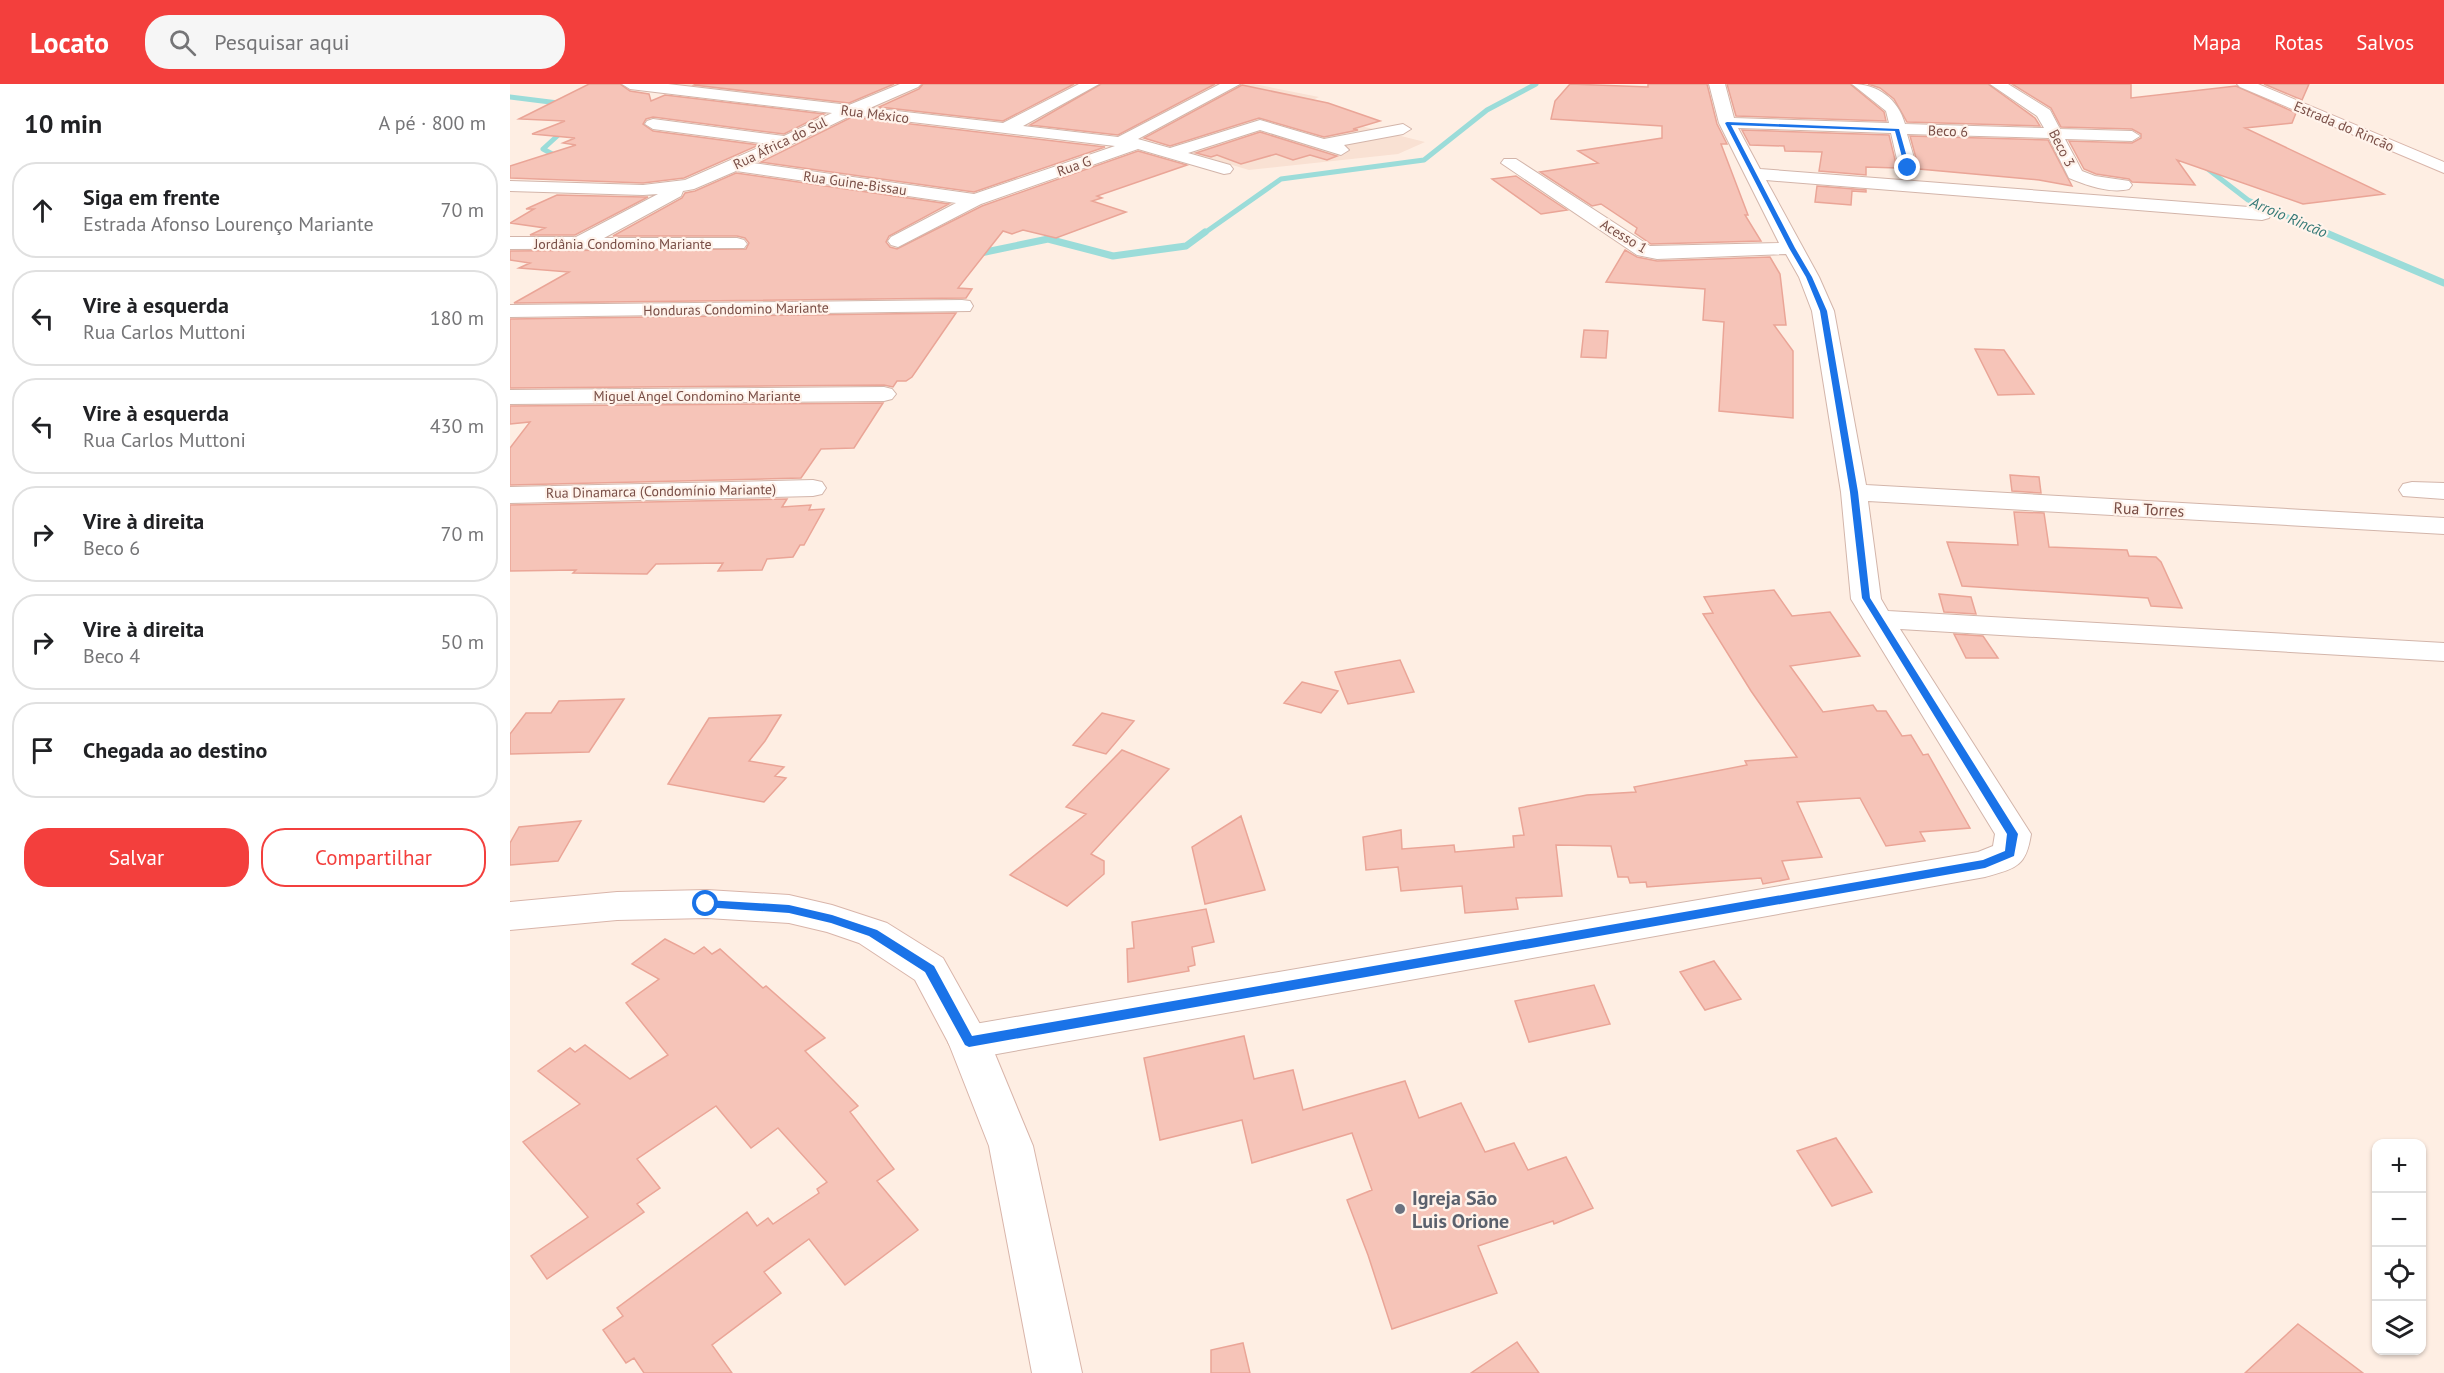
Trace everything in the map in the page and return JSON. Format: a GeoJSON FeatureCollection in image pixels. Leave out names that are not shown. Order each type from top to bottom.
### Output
{"type":"FeatureCollection","features":[{"type":"Feature","properties":{"kind":"street","name":"Rua México"},"geometry":{"type":"LineString","coordinates":[[630,84],[1129,143]]}},
{"type":"Feature","properties":{"kind":"street","name":"Rua África do Sul"},"geometry":{"type":"LineString","coordinates":[[510,186],[644,190],[688,184],[734,166],[848,111],[913,84]]}},
{"type":"Feature","properties":{"kind":"street"},"geometry":{"type":"LineString","coordinates":[[1004,129],[1091,84]]}},
{"type":"Feature","properties":{"kind":"street","name":"Rua G"},"geometry":{"type":"LineString","coordinates":[[898,241],[975,201],[1129,143],[1232,84]]}},
{"type":"Feature","properties":{"kind":"street"},"geometry":{"type":"LineString","coordinates":[[969,1042],[1985,864],[2010,853],[2013,834],[1866,598],[1854,492],[1824,311],[1809,277],[1727,123],[1718,84]]}},
{"type":"Feature","properties":{"kind":"street"},"geometry":{"type":"LineString","coordinates":[[1860,84],[1893,109],[1908,168]]}},
{"type":"Feature","properties":{"kind":"street","name":"Beco 3"},"geometry":{"type":"LineString","coordinates":[[1998,84],[2044,113],[2075,174],[2091,181],[2137,186]]}},
{"type":"Feature","properties":{"kind":"street","name":"Estrada do Rincão"},"geometry":{"type":"LineString","coordinates":[[2245,84],[2444,168]]}},
{"type":"Feature","properties":{"kind":"street","name":"Beco 6"},"geometry":{"type":"LineString","coordinates":[[1727,123],[2132,136]]}},
{"type":"Feature","properties":{"kind":"street"},"geometry":{"type":"LineString","coordinates":[[653,124],[786,141]]}},
{"type":"Feature","properties":{"kind":"street"},"geometry":{"type":"LineString","coordinates":[[1174,152],[1260,125],[1341,150]]}},
{"type":"Feature","properties":{"kind":"street"},"geometry":{"type":"LineString","coordinates":[[1325,144],[1403,129]]}},
{"type":"Feature","properties":{"kind":"street"},"geometry":{"type":"LineString","coordinates":[[1129,143],[1174,152],[1224,168]]}},
{"type":"Feature","properties":{"kind":"street","name":"Acesso 1"},"geometry":{"type":"LineString","coordinates":[[1510,163],[1644,251],[1657,254],[1792,248]]}},
{"type":"Feature","properties":{"kind":"street","name":"Rua Guine-Bissau"},"geometry":{"type":"LineString","coordinates":[[734,166],[975,201]]}},
{"type":"Feature","properties":{"kind":"street"},"geometry":{"type":"LineString","coordinates":[[1754,174],[2262,214]]}},
{"type":"Feature","properties":{"kind":"street"},"geometry":{"type":"LineString","coordinates":[[579,244],[688,184]]}},
{"type":"Feature","properties":{"kind":"street","name":"Jordânia Condomino Mariante"},"geometry":{"type":"LineString","coordinates":[[510,243],[736,244]]}},
{"type":"Feature","properties":{"kind":"street","name":"Honduras Condomino Mariante"},"geometry":{"type":"LineString","coordinates":[[510,311],[962,306]]}},
{"type":"Feature","properties":{"kind":"street","name":"Miguel Angel Condomino Mariante"},"geometry":{"type":"LineString","coordinates":[[510,397],[884,394]]}},
{"type":"Feature","properties":{"kind":"street","name":"Rua Dinamarca (Condomínio Mariante)"},"geometry":{"type":"LineString","coordinates":[[510,495],[813,488]]}},
{"type":"Feature","properties":{"kind":"street"},"geometry":{"type":"LineString","coordinates":[[2412,490],[2444,491]]}},
{"type":"Feature","properties":{"kind":"street","name":"Rua Torres"},"geometry":{"type":"LineString","coordinates":[[1854,492],[2444,526]]}},
{"type":"Feature","properties":{"kind":"street"},"geometry":{"type":"LineString","coordinates":[[1877,619],[2444,651]]}},
{"type":"Feature","properties":{"kind":"street"},"geometry":{"type":"LineString","coordinates":[[510,916],[617,906],[706,904],[789,909],[832,919],[873,933],[929,969],[969,1042],[1011,1146],[1057,1373]]}},
{"type":"Feature","properties":{"kind":"shaded area"},"geometry":{"type":"Polygon","coordinates":[[[673,84],[1254,84],[1319,97],[1293,109],[1425,142],[1398,154],[1249,170],[1142,138],[673,84]]]}},
{"type":"Feature","properties":{"kind":"building"},"geometry":{"type":"Polygon","coordinates":[[[589,84],[620,84],[630,91],[649,94],[651,101],[665,95],[824,114],[784,134],[653,117],[646,119],[643,124],[653,131],[759,145],[684,178],[643,183],[510,178],[510,166],[576,145],[563,143],[575,138],[532,134],[565,121],[519,119],[589,84]]]}},
{"type":"Feature","properties":{"kind":"building"},"geometry":{"type":"Polygon","coordinates":[[[894,84],[849,103],[694,85],[894,84]]]}},
{"type":"Feature","properties":{"kind":"building"},"geometry":{"type":"Polygon","coordinates":[[[923,84],[1074,84],[1003,121],[879,107],[919,89],[923,84]]]}},
{"type":"Feature","properties":{"kind":"building"},"geometry":{"type":"Polygon","coordinates":[[[1101,84],[1215,84],[1118,135],[1030,125],[1101,84]]]}},
{"type":"Feature","properties":{"kind":"building"},"geometry":{"type":"Polygon","coordinates":[[[1570,84],[1648,87],[1648,84],[1707,84],[1717,124],[1727,144],[1721,144],[1748,215],[1745,215],[1761,241],[1651,244],[1635,233],[1637,228],[1601,204],[1592,206],[1540,172],[1598,163],[1578,151],[1662,138],[1662,126],[1551,119],[1555,101],[1570,84]]]}},
{"type":"Feature","properties":{"kind":"building"},"geometry":{"type":"Polygon","coordinates":[[[1727,84],[1850,84],[1884,112],[1886,121],[1736,116],[1727,84]]]}},
{"type":"Feature","properties":{"kind":"building"},"geometry":{"type":"Polygon","coordinates":[[[1868,84],[1988,84],[2035,118],[2040,126],[1907,122],[1894,99],[1880,88],[1868,84]]]}},
{"type":"Feature","properties":{"kind":"building"},"geometry":{"type":"Polygon","coordinates":[[[2012,84],[2131,84],[2131,98],[2236,86],[2296,113],[2292,123],[2245,128],[2384,194],[2303,204],[2177,160],[2195,185],[2132,182],[2129,179],[2096,174],[2084,169],[2069,141],[2132,143],[2141,138],[2141,134],[2132,129],[2061,127],[2051,108],[2012,84]]]}},
{"type":"Feature","properties":{"kind":"building"},"geometry":{"type":"Polygon","coordinates":[[[2264,84],[2309,84],[2302,100],[2264,84]]]}},
{"type":"Feature","properties":{"kind":"building"},"geometry":{"type":"Polygon","coordinates":[[[1242,85],[1328,103],[1380,121],[1353,129],[1358,130],[1324,137],[1259,118],[1170,146],[1144,138],[1242,85]]]}},
{"type":"Feature","properties":{"kind":"building"},"geometry":{"type":"Polygon","coordinates":[[[852,117],[1105,147],[974,192],[761,162],[852,117]]]}},
{"type":"Feature","properties":{"kind":"building"},"geometry":{"type":"Polygon","coordinates":[[[1742,130],[1889,135],[1897,168],[1866,167],[1866,175],[1819,171],[1822,152],[1785,151],[1784,146],[1750,145],[1742,130]]]}},
{"type":"Feature","properties":{"kind":"building"},"geometry":{"type":"Polygon","coordinates":[[[1260,132],[1337,156],[1327,160],[1310,155],[1293,160],[1276,154],[1241,164],[1217,155],[1211,157],[1196,153],[1260,132]]]}},
{"type":"Feature","properties":{"kind":"building"},"geometry":{"type":"Polygon","coordinates":[[[1910,136],[2048,140],[2072,186],[2039,180],[1919,169],[1910,136]]]}},
{"type":"Feature","properties":{"kind":"building"},"geometry":{"type":"Polygon","coordinates":[[[1138,151],[1187,165],[1097,196],[1102,198],[1092,201],[1126,212],[1056,238],[1023,230],[1012,234],[1003,231],[958,288],[972,289],[966,298],[514,303],[569,272],[519,268],[530,263],[510,260],[510,251],[746,249],[749,243],[745,238],[737,236],[613,236],[682,198],[685,193],[736,173],[949,204],[889,236],[886,242],[890,247],[897,249],[982,206],[1138,151]]]}},
{"type":"Feature","properties":{"kind":"building"},"geometry":{"type":"Polygon","coordinates":[[[1516,176],[1567,210],[1541,214],[1492,179],[1516,176]]]}},
{"type":"Feature","properties":{"kind":"building"},"geometry":{"type":"Polygon","coordinates":[[[1817,186],[1866,190],[1866,192],[1852,191],[1851,205],[1815,202],[1817,186]]]}},
{"type":"Feature","properties":{"kind":"building"},"geometry":{"type":"Polygon","coordinates":[[[557,195],[648,197],[575,235],[530,235],[545,228],[510,223],[534,209],[526,209],[557,195]]]}},
{"type":"Feature","properties":{"kind":"building"},"geometry":{"type":"Polygon","coordinates":[[[1625,250],[1637,257],[1657,261],[1770,257],[1780,274],[1786,325],[1774,325],[1793,351],[1793,418],[1719,411],[1724,322],[1703,320],[1705,289],[1606,282],[1625,250]]]}},
{"type":"Feature","properties":{"kind":"building"},"geometry":{"type":"Polygon","coordinates":[[[956,313],[912,377],[906,381],[897,381],[893,387],[884,385],[510,388],[510,319],[956,313]]]}},
{"type":"Feature","properties":{"kind":"building"},"geometry":{"type":"Polygon","coordinates":[[[1584,330],[1608,331],[1606,358],[1581,357],[1584,330]]]}},
{"type":"Feature","properties":{"kind":"building"},"geometry":{"type":"Polygon","coordinates":[[[1975,349],[2004,350],[2034,394],[1998,395],[1975,349]]]}},
{"type":"Feature","properties":{"kind":"building"},"geometry":{"type":"Polygon","coordinates":[[[883,403],[854,448],[821,449],[801,478],[510,485],[510,448],[530,422],[510,424],[510,406],[883,403]]]}},
{"type":"Feature","properties":{"kind":"building"},"geometry":{"type":"Polygon","coordinates":[[[2010,475],[2039,477],[2041,493],[2012,491],[2010,475]]]}},
{"type":"Feature","properties":{"kind":"building"},"geometry":{"type":"Polygon","coordinates":[[[787,499],[782,507],[811,505],[809,510],[824,509],[804,545],[800,545],[793,557],[767,559],[762,570],[718,571],[723,563],[656,564],[647,574],[573,573],[576,570],[510,571],[510,505],[787,499]]]}},
{"type":"Feature","properties":{"kind":"building"},"geometry":{"type":"Polygon","coordinates":[[[2014,512],[2044,513],[2049,547],[2127,550],[2129,556],[2156,557],[2161,562],[2182,608],[2151,606],[2148,598],[1962,586],[1947,542],[2018,545],[2014,512]]]}},
{"type":"Feature","properties":{"kind":"building"},"geometry":{"type":"Polygon","coordinates":[[[1774,590],[1792,616],[1830,612],[1860,656],[1790,666],[1823,712],[1873,705],[1877,711],[1886,711],[1902,736],[1911,735],[1923,755],[1928,754],[1970,828],[1920,832],[1925,841],[1886,846],[1860,798],[1797,802],[1822,857],[1782,861],[1789,879],[1763,884],[1761,878],[1647,887],[1646,882],[1630,883],[1628,877],[1618,877],[1611,846],[1556,845],[1562,896],[1516,898],[1518,909],[1465,913],[1462,886],[1401,891],[1398,867],[1366,870],[1363,837],[1401,830],[1402,849],[1454,845],[1455,852],[1514,847],[1513,836],[1524,835],[1519,808],[1587,795],[1636,792],[1634,787],[1747,765],[1745,761],[1797,757],[1751,691],[1703,614],[1713,613],[1704,597],[1774,590]]]}},
{"type":"Feature","properties":{"kind":"building"},"geometry":{"type":"Polygon","coordinates":[[[1939,594],[1971,597],[1976,614],[1944,612],[1939,594]]]}},
{"type":"Feature","properties":{"kind":"building"},"geometry":{"type":"Polygon","coordinates":[[[1954,634],[1983,636],[1998,658],[1966,658],[1954,634]]]}},
{"type":"Feature","properties":{"kind":"building"},"geometry":{"type":"Polygon","coordinates":[[[1400,660],[1414,692],[1348,704],[1335,672],[1400,660]]]}},
{"type":"Feature","properties":{"kind":"building"},"geometry":{"type":"Polygon","coordinates":[[[1302,682],[1338,691],[1321,713],[1284,703],[1302,682]]]}},
{"type":"Feature","properties":{"kind":"building"},"geometry":{"type":"Polygon","coordinates":[[[624,699],[589,752],[510,754],[510,734],[526,713],[551,713],[559,701],[624,699]]]}},
{"type":"Feature","properties":{"kind":"building"},"geometry":{"type":"Polygon","coordinates":[[[1102,713],[1134,721],[1106,754],[1073,745],[1102,713]]]}},
{"type":"Feature","properties":{"kind":"building"},"geometry":{"type":"Polygon","coordinates":[[[781,715],[749,761],[784,767],[775,776],[786,778],[764,802],[668,784],[709,718],[781,715]]]}},
{"type":"Feature","properties":{"kind":"building"},"geometry":{"type":"Polygon","coordinates":[[[1122,750],[1169,769],[1091,854],[1104,861],[1104,874],[1067,906],[1010,875],[1086,814],[1066,807],[1122,750]]]}},
{"type":"Feature","properties":{"kind":"building"},"geometry":{"type":"Polygon","coordinates":[[[1241,816],[1265,890],[1205,904],[1192,847],[1241,816]]]}},
{"type":"Feature","properties":{"kind":"building"},"geometry":{"type":"Polygon","coordinates":[[[581,821],[558,861],[510,865],[510,843],[519,827],[581,821]]]}},
{"type":"Feature","properties":{"kind":"building"},"geometry":{"type":"Polygon","coordinates":[[[1206,909],[1214,942],[1192,947],[1195,965],[1188,967],[1189,971],[1128,982],[1127,949],[1134,948],[1132,922],[1206,909]]]}},
{"type":"Feature","properties":{"kind":"building"},"geometry":{"type":"Polygon","coordinates":[[[665,939],[694,954],[704,947],[712,954],[720,949],[763,988],[766,986],[825,1038],[805,1051],[858,1106],[850,1112],[894,1169],[877,1181],[918,1230],[845,1285],[809,1239],[764,1272],[781,1293],[712,1345],[732,1373],[644,1373],[634,1358],[626,1363],[603,1330],[623,1316],[617,1308],[747,1212],[757,1226],[768,1218],[773,1224],[819,1193],[817,1189],[827,1182],[778,1128],[751,1148],[716,1106],[637,1159],[660,1188],[637,1204],[644,1212],[547,1279],[531,1256],[588,1217],[523,1142],[580,1104],[538,1071],[570,1048],[575,1052],[585,1045],[630,1079],[668,1055],[626,1003],[659,979],[632,964],[665,939]]]}},
{"type":"Feature","properties":{"kind":"building"},"geometry":{"type":"Polygon","coordinates":[[[1714,961],[1741,999],[1705,1010],[1680,972],[1714,961]]]}},
{"type":"Feature","properties":{"kind":"building"},"geometry":{"type":"Polygon","coordinates":[[[1594,985],[1610,1024],[1529,1042],[1515,1001],[1594,985]]]}},
{"type":"Feature","properties":{"kind":"building"},"geometry":{"type":"Polygon","coordinates":[[[1244,1036],[1254,1079],[1293,1070],[1303,1110],[1405,1081],[1419,1118],[1461,1103],[1485,1152],[1514,1143],[1528,1170],[1566,1157],[1593,1208],[1554,1224],[1553,1221],[1478,1246],[1497,1293],[1392,1329],[1347,1200],[1372,1190],[1352,1133],[1252,1163],[1242,1120],[1160,1140],[1144,1058],[1244,1036]]]}},
{"type":"Feature","properties":{"kind":"building"},"geometry":{"type":"Polygon","coordinates":[[[1836,1138],[1872,1192],[1832,1206],[1797,1151],[1836,1138]]]}},
{"type":"Feature","properties":{"kind":"building"},"geometry":{"type":"Polygon","coordinates":[[[2298,1324],[2363,1373],[2245,1373],[2298,1324]]]}},
{"type":"Feature","properties":{"kind":"building"},"geometry":{"type":"Polygon","coordinates":[[[1517,1342],[1539,1373],[1471,1373],[1517,1342]]]}},
{"type":"Feature","properties":{"kind":"building"},"geometry":{"type":"Polygon","coordinates":[[[1243,1343],[1250,1373],[1211,1373],[1211,1350],[1243,1343]]]}},
{"type":"Feature","properties":{"kind":"waterway"},"geometry":{"type":"LineString","coordinates":[[1203,234],[1281,179],[1424,160],[1487,110],[1536,84]]}},
{"type":"Feature","properties":{"kind":"waterway"},"geometry":{"type":"LineString","coordinates":[[510,97],[566,104]]}},
{"type":"Feature","properties":{"kind":"waterway"},"geometry":{"type":"LineString","coordinates":[[563,156],[556,156],[543,149],[567,127]]}},
{"type":"Feature","properties":{"kind":"waterway","name":"Arroio Rincão"},"geometry":{"type":"LineString","coordinates":[[2200,163],[2248,200],[2328,234]]}},
{"type":"Feature","properties":{"kind":"waterway"},"geometry":{"type":"LineString","coordinates":[[976,254],[1048,239],[1113,256],[1186,246],[1205,232]]}},
{"type":"Feature","properties":{"kind":"waterway","name":"Arroio Rincão"},"geometry":{"type":"LineString","coordinates":[[2324,232],[2444,283]]}},
{"type":"Feature","properties":{"kind":"place","name":"Igreja São Luis Orione"},"geometry":{"type":"Point","coordinates":[1400,1209]}},
{"type":"Feature","properties":{"kind":"route"},"geometry":{"type":"LineString","coordinates":[[706,904],[789,909],[832,919],[873,933],[929,969],[969,1042],[1985,864],[2010,853],[2013,834],[1866,598],[1854,492],[1824,311],[1809,277],[1727,123],[1897,129],[1908,168]]}}]}
